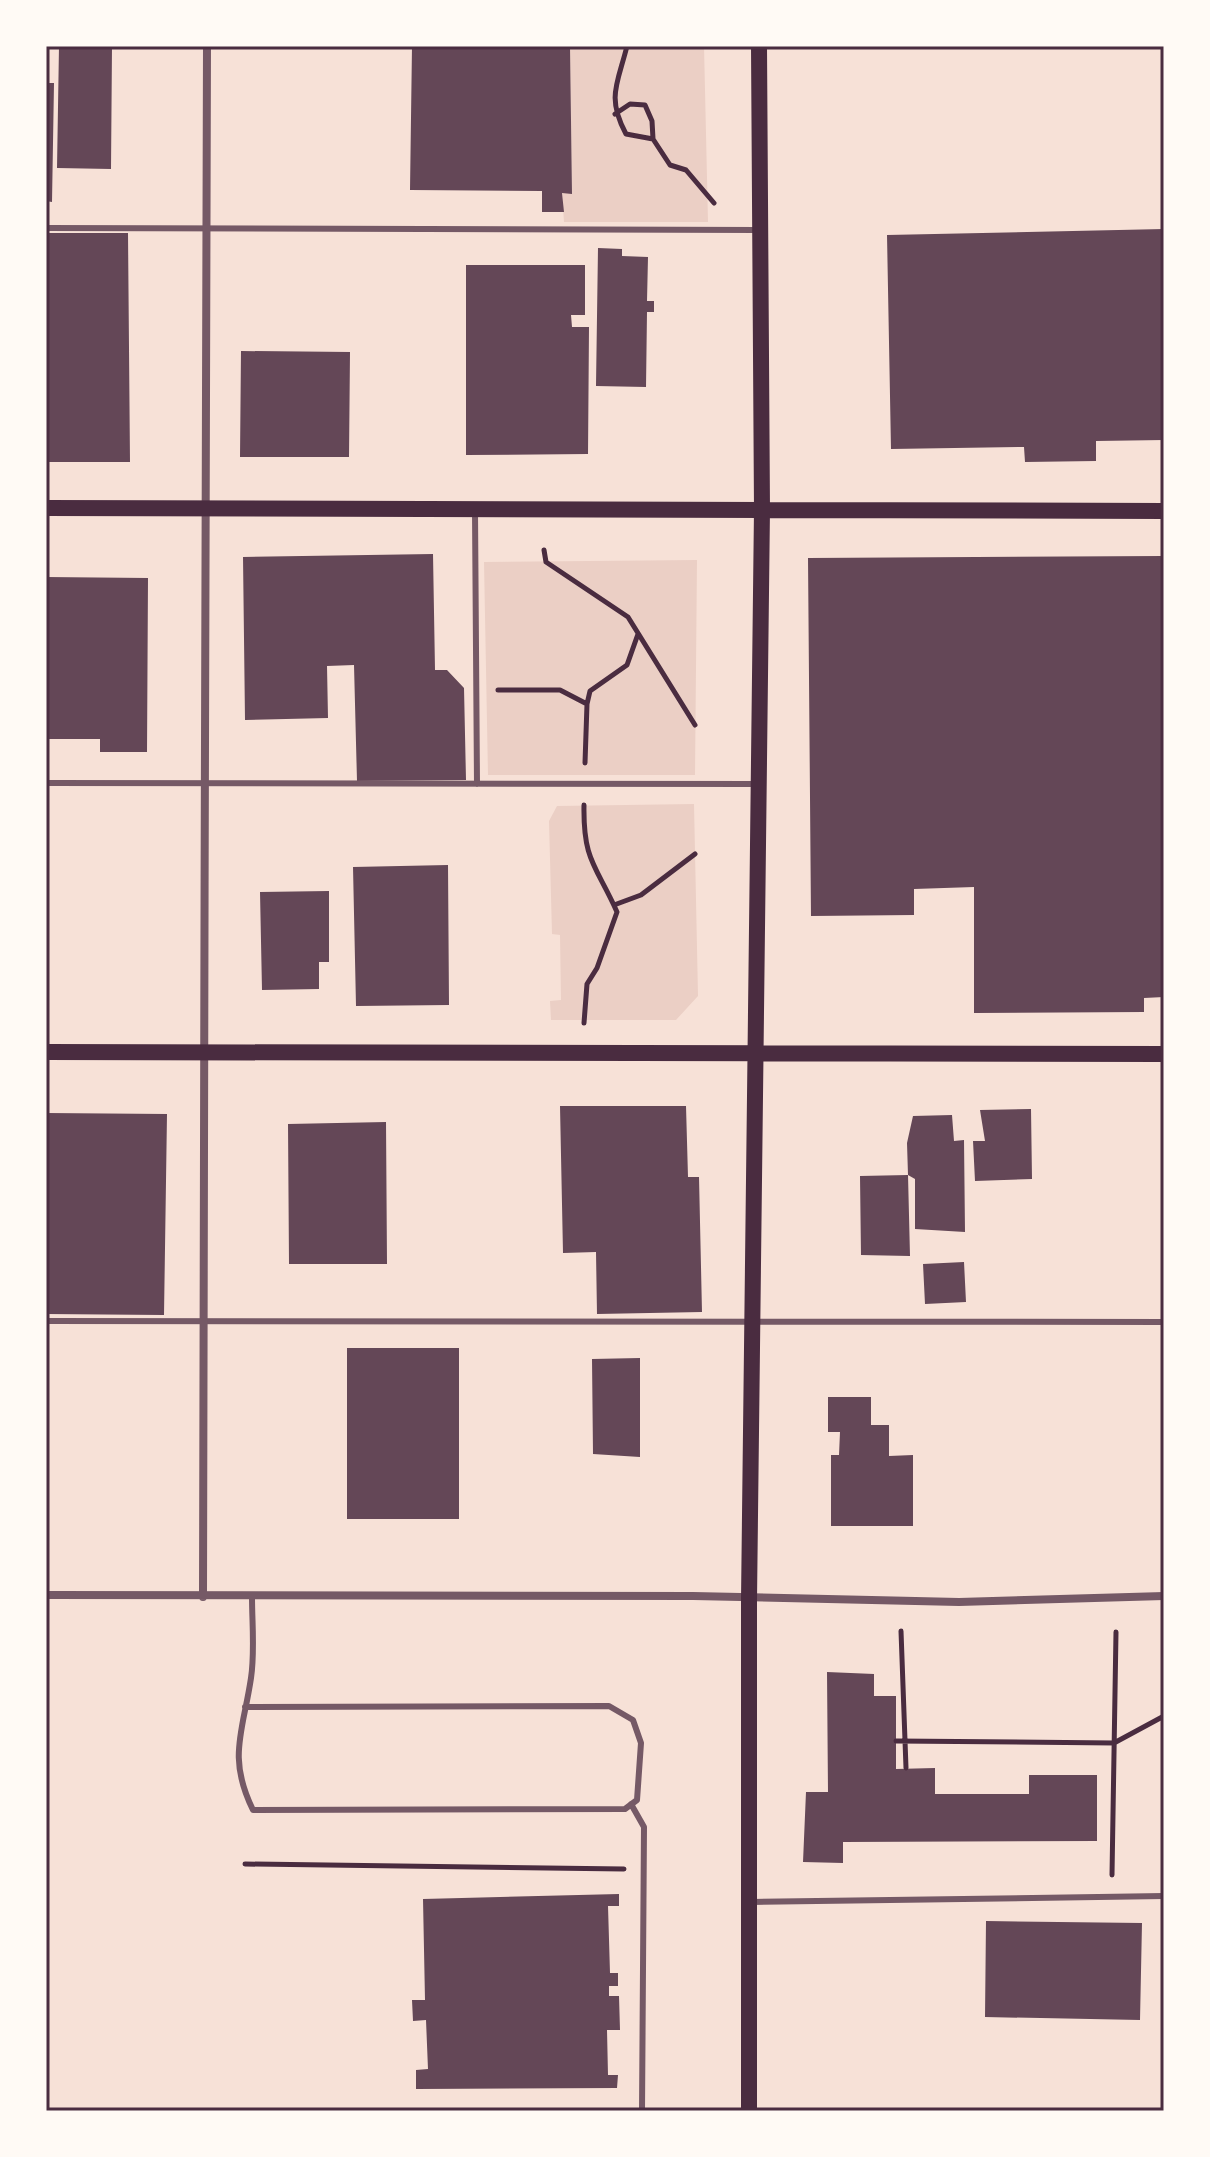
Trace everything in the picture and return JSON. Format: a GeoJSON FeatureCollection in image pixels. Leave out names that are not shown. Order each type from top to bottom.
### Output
{"type":"FeatureCollection","features":[{"type":"Feature","properties":{"kind":"main road"},"geometry":{"type":"LineString","coordinates":[[749,2111],[749,1600],[762,509],[759,46]]}},
{"type":"Feature","properties":{"kind":"main road"},"geometry":{"type":"LineString","coordinates":[[46,508],[1164,511]]}},
{"type":"Feature","properties":{"kind":"main road"},"geometry":{"type":"LineString","coordinates":[[46,1052],[1164,1054]]}},
{"type":"Feature","properties":{"kind":"street"},"geometry":{"type":"LineString","coordinates":[[203,1597],[207,1053],[203,508],[207,46]]}},
{"type":"Feature","properties":{"kind":"street"},"geometry":{"type":"LineString","coordinates":[[46,1595],[693,1596],[749,1600],[959,1602],[1164,1596]]}},
{"type":"Feature","properties":{"kind":"lane"},"geometry":{"type":"LineString","coordinates":[[46,228],[206,225],[761,230]]}},
{"type":"Feature","properties":{"kind":"lane"},"geometry":{"type":"LineString","coordinates":[[475,508],[477,784]]}},
{"type":"Feature","properties":{"kind":"lane"},"geometry":{"type":"LineString","coordinates":[[46,783],[759,784]]}},
{"type":"Feature","properties":{"kind":"lane"},"geometry":{"type":"LineString","coordinates":[[46,1321],[1164,1322]]}},
{"type":"Feature","properties":{"kind":"lane"},"geometry":{"type":"LineString","coordinates":[[245,1707],[609,1706],[633,1720],[641,1743],[637,1800],[625,1809],[253,1810],[241,1785],[237,1759],[245,1707],[251,1676],[252,1597]]}},
{"type":"Feature","properties":{"kind":"lane"},"geometry":{"type":"LineString","coordinates":[[631,1804],[644,1827],[642,2111]]}},
{"type":"Feature","properties":{"kind":"lane"},"geometry":{"type":"LineString","coordinates":[[749,1902],[1164,1896]]}},
{"type":"Feature","properties":{"kind":"path"},"geometry":{"type":"LineString","coordinates":[[627,46],[613,93],[615,114],[626,134],[653,139]]}},
{"type":"Feature","properties":{"kind":"path"},"geometry":{"type":"LineString","coordinates":[[615,114],[630,104],[645,105],[652,121],[653,139],[670,165],[686,170],[714,203]]}},
{"type":"Feature","properties":{"kind":"path"},"geometry":{"type":"LineString","coordinates":[[544,550],[546,562],[628,617],[695,725]]}},
{"type":"Feature","properties":{"kind":"path"},"geometry":{"type":"LineString","coordinates":[[584,1023],[587,984],[617,912],[591,866],[583,837],[587,704],[590,691],[632,657],[638,634]]}},
{"type":"Feature","properties":{"kind":"path"},"geometry":{"type":"LineString","coordinates":[[477,691],[560,690],[587,704]]}},
{"type":"Feature","properties":{"kind":"path"},"geometry":{"type":"LineString","coordinates":[[614,905],[641,895],[695,854]]}},
{"type":"Feature","properties":{"kind":"path"},"geometry":{"type":"LineString","coordinates":[[901,1631],[906,1768]]}},
{"type":"Feature","properties":{"kind":"path"},"geometry":{"type":"LineString","coordinates":[[1112,1880],[1116,1632]]}},
{"type":"Feature","properties":{"kind":"path"},"geometry":{"type":"LineString","coordinates":[[896,1741],[1114,1743],[1164,1716]]}},
{"type":"Feature","properties":{"kind":"path"},"geometry":{"type":"LineString","coordinates":[[245,1864],[626,1869],[626,1885]]}},
{"type":"Feature","properties":{"kind":"shaded area"},"geometry":{"type":"Polygon","coordinates":[[[570,46],[704,46],[708,222],[564,222],[562,193],[572,193],[570,46]]]}},
{"type":"Feature","properties":{"kind":"shaded area"},"geometry":{"type":"Polygon","coordinates":[[[697,560],[695,775],[488,775],[484,562],[697,560]]]}},
{"type":"Feature","properties":{"kind":"shaded area"},"geometry":{"type":"Polygon","coordinates":[[[694,804],[698,996],[676,1020],[551,1020],[550,1001],[561,1000],[560,935],[552,934],[549,821],[557,806],[694,804]]]}},
{"type":"Feature","properties":{"kind":"building"},"geometry":{"type":"Polygon","coordinates":[[[59,46],[112,46],[111,169],[57,168],[59,46]]]}},
{"type":"Feature","properties":{"kind":"building"},"geometry":{"type":"Polygon","coordinates":[[[412,46],[570,46],[572,194],[562,193],[564,212],[542,212],[542,191],[410,190],[412,46]]]}},
{"type":"Feature","properties":{"kind":"building"},"geometry":{"type":"Polygon","coordinates":[[[46,83],[54,83],[52,202],[46,201],[46,83]]]}},
{"type":"Feature","properties":{"kind":"building"},"geometry":{"type":"Polygon","coordinates":[[[1164,229],[1164,440],[1096,441],[1096,461],[1025,462],[1024,447],[891,449],[887,235],[1164,229]]]}},
{"type":"Feature","properties":{"kind":"building"},"geometry":{"type":"Polygon","coordinates":[[[46,233],[128,233],[130,462],[46,462],[46,233]]]}},
{"type":"Feature","properties":{"kind":"building"},"geometry":{"type":"Polygon","coordinates":[[[598,248],[622,249],[622,256],[648,257],[647,301],[654,301],[654,312],[647,312],[646,387],[596,386],[598,248]]]}},
{"type":"Feature","properties":{"kind":"building"},"geometry":{"type":"Polygon","coordinates":[[[466,265],[585,265],[585,315],[571,315],[572,327],[589,327],[588,454],[466,455],[466,265]]]}},
{"type":"Feature","properties":{"kind":"building"},"geometry":{"type":"Polygon","coordinates":[[[241,351],[350,352],[349,457],[240,457],[241,351]]]}},
{"type":"Feature","properties":{"kind":"building"},"geometry":{"type":"Polygon","coordinates":[[[433,554],[435,670],[447,670],[464,688],[466,780],[357,781],[354,665],[327,666],[328,718],[245,720],[243,557],[433,554]]]}},
{"type":"Feature","properties":{"kind":"building"},"geometry":{"type":"Polygon","coordinates":[[[1164,556],[1164,997],[1144,998],[1144,1012],[974,1013],[974,887],[914,889],[914,915],[811,916],[808,558],[1164,556]]]}},
{"type":"Feature","properties":{"kind":"building"},"geometry":{"type":"Polygon","coordinates":[[[46,577],[148,578],[147,752],[100,752],[100,739],[46,739],[46,577]]]}},
{"type":"Feature","properties":{"kind":"building"},"geometry":{"type":"Polygon","coordinates":[[[448,865],[449,1005],[356,1006],[353,867],[448,865]]]}},
{"type":"Feature","properties":{"kind":"building"},"geometry":{"type":"Polygon","coordinates":[[[329,891],[329,962],[319,962],[319,989],[262,990],[260,892],[329,891]]]}},
{"type":"Feature","properties":{"kind":"building"},"geometry":{"type":"Polygon","coordinates":[[[560,1106],[686,1106],[688,1177],[699,1177],[702,1312],[597,1314],[596,1252],[563,1253],[560,1106]]]}},
{"type":"Feature","properties":{"kind":"building"},"geometry":{"type":"Polygon","coordinates":[[[1031,1109],[1032,1179],[975,1181],[973,1141],[985,1141],[980,1110],[1031,1109]]]}},
{"type":"Feature","properties":{"kind":"building"},"geometry":{"type":"Polygon","coordinates":[[[46,1113],[167,1114],[164,1315],[46,1314],[46,1113]]]}},
{"type":"Feature","properties":{"kind":"building"},"geometry":{"type":"Polygon","coordinates":[[[952,1115],[954,1141],[964,1140],[965,1232],[915,1229],[915,1179],[908,1175],[907,1143],[913,1116],[952,1115]]]}},
{"type":"Feature","properties":{"kind":"building"},"geometry":{"type":"Polygon","coordinates":[[[386,1122],[387,1264],[289,1264],[288,1124],[386,1122]]]}},
{"type":"Feature","properties":{"kind":"building"},"geometry":{"type":"Polygon","coordinates":[[[908,1175],[910,1256],[861,1255],[860,1176],[908,1175]]]}},
{"type":"Feature","properties":{"kind":"building"},"geometry":{"type":"Polygon","coordinates":[[[964,1262],[966,1302],[925,1304],[923,1264],[964,1262]]]}},
{"type":"Feature","properties":{"kind":"building"},"geometry":{"type":"Polygon","coordinates":[[[347,1348],[459,1348],[459,1519],[347,1519],[347,1348]]]}},
{"type":"Feature","properties":{"kind":"building"},"geometry":{"type":"Polygon","coordinates":[[[640,1358],[640,1457],[593,1454],[592,1359],[640,1358]]]}},
{"type":"Feature","properties":{"kind":"building"},"geometry":{"type":"Polygon","coordinates":[[[828,1397],[871,1397],[871,1425],[889,1425],[889,1456],[913,1455],[913,1526],[831,1526],[831,1455],[839,1455],[840,1432],[828,1432],[828,1397]]]}},
{"type":"Feature","properties":{"kind":"building"},"geometry":{"type":"Polygon","coordinates":[[[827,1672],[874,1674],[874,1696],[896,1696],[896,1769],[935,1768],[935,1794],[1029,1794],[1029,1775],[1097,1775],[1097,1841],[843,1842],[843,1863],[803,1862],[806,1792],[828,1792],[827,1672]]]}},
{"type":"Feature","properties":{"kind":"building"},"geometry":{"type":"Polygon","coordinates":[[[619,1894],[619,1906],[608,1906],[610,1973],[618,1973],[618,1986],[609,1986],[609,1996],[619,1996],[620,2030],[607,2030],[608,2075],[618,2075],[617,2088],[416,2089],[416,2070],[428,2069],[426,2020],[413,2021],[412,2000],[425,2000],[423,1899],[619,1894]]]}},
{"type":"Feature","properties":{"kind":"building"},"geometry":{"type":"Polygon","coordinates":[[[986,1921],[1142,1923],[1140,2020],[985,2017],[986,1921]]]}}]}
